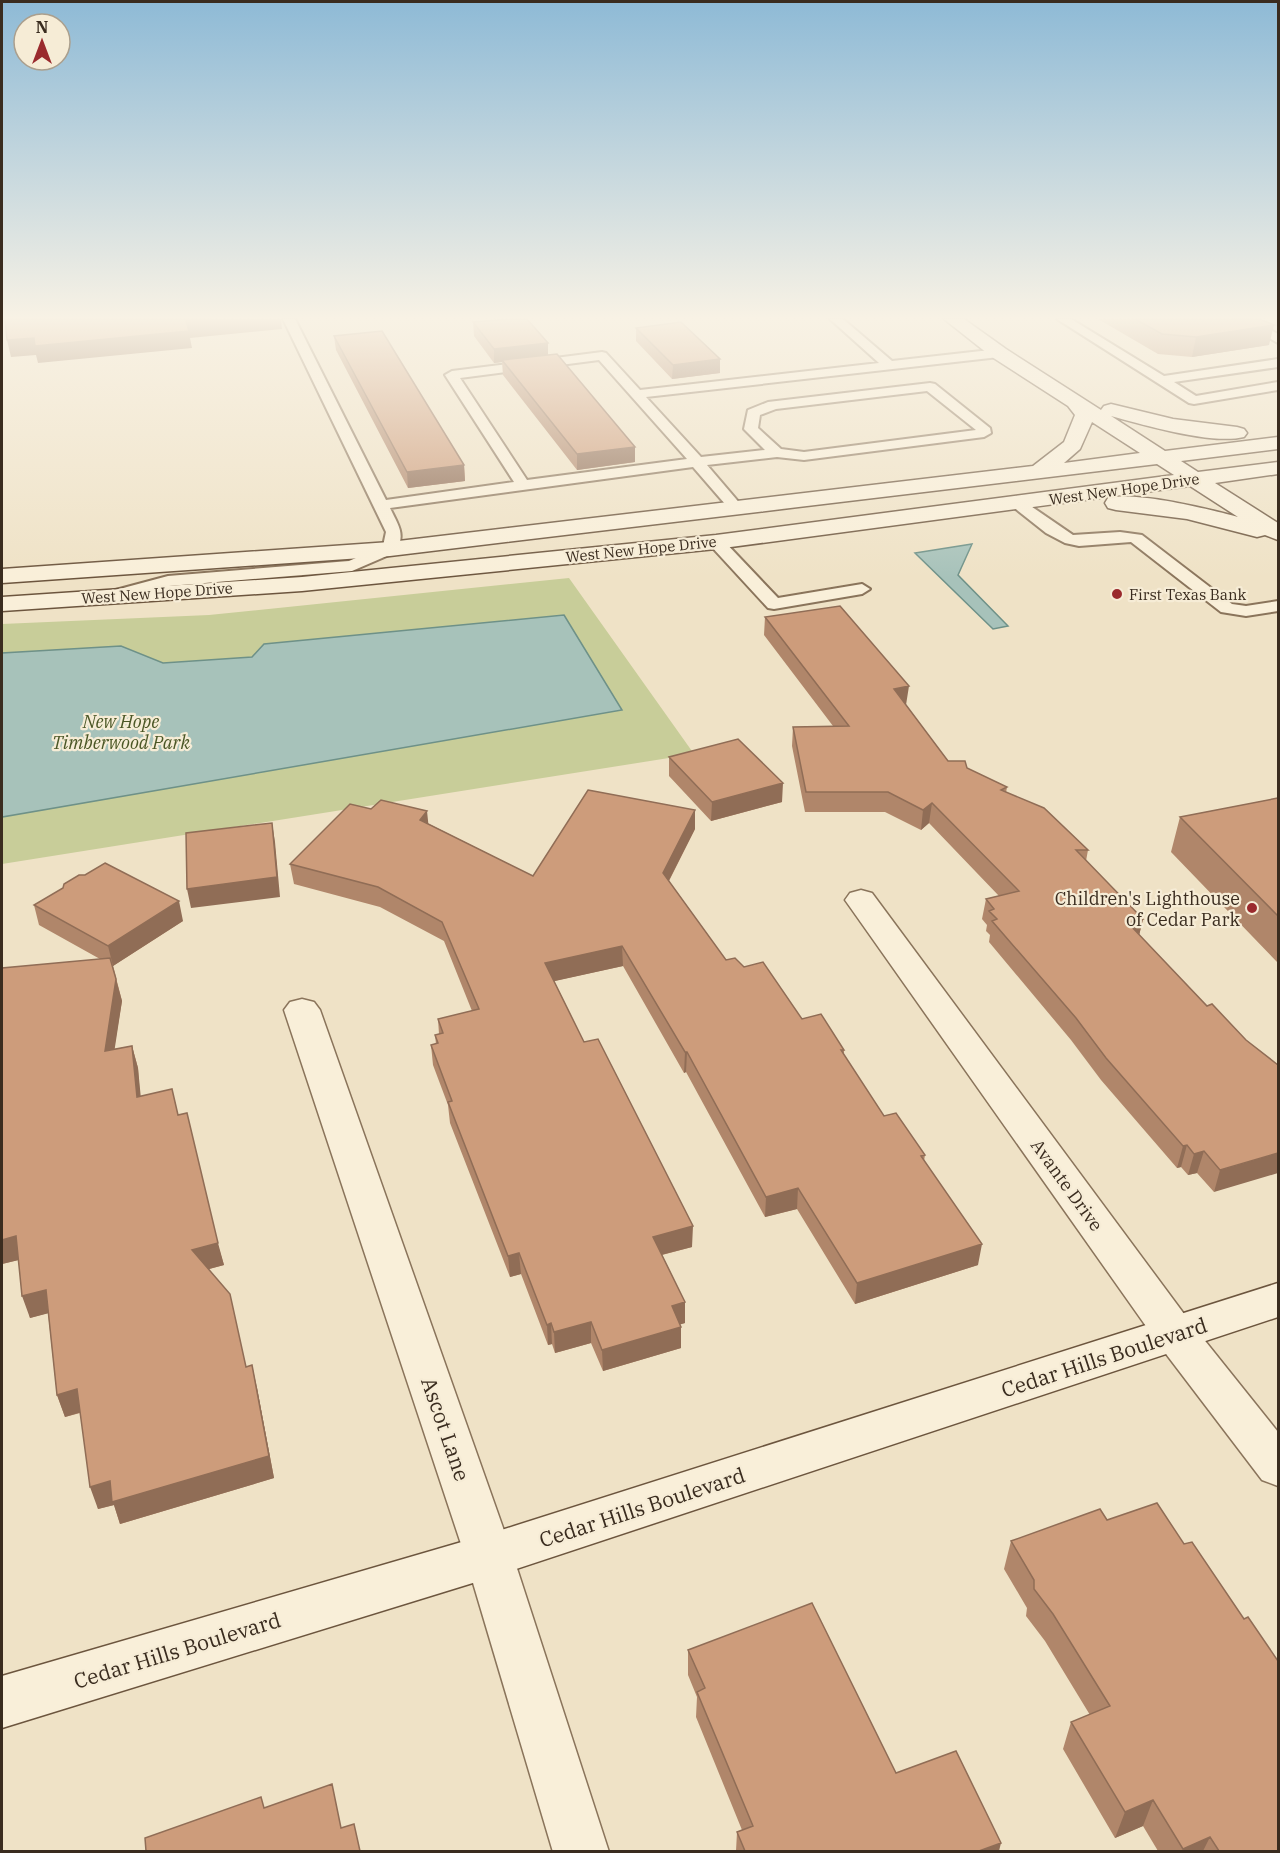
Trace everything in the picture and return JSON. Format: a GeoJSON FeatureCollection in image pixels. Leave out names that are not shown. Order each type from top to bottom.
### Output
{"type":"FeatureCollection","features":[{"type":"Feature","properties":{"kind":"main road"},"geometry":{"type":"LineString","coordinates":[[1040,472],[1076,441],[1085,415],[1078,405]]}},
{"type":"Feature","properties":{"kind":"main road"},"geometry":{"type":"LineString","coordinates":[[1084,405],[1278,535]]}},
{"type":"Feature","properties":{"kind":"main road"},"geometry":{"type":"LineString","coordinates":[[1097,405],[1158,424],[1193,430],[1278,436]]}},
{"type":"Feature","properties":{"kind":"main road","name":"West New Hope Drive"},"geometry":{"type":"LineString","coordinates":[[2,576],[390,549],[1278,443]]}},
{"type":"Feature","properties":{"kind":"main road","name":"West New Hope Drive"},"geometry":{"type":"LineString","coordinates":[[2,604],[302,584],[716,542],[1278,468]]}},
{"type":"Feature","properties":{"kind":"main road"},"geometry":{"type":"LineString","coordinates":[[1058,497],[1160,507],[1236,523],[1278,535]]}},
{"type":"Feature","properties":{"kind":"main road","name":"Avante Drive"},"geometry":{"type":"LineString","coordinates":[[861,900],[1175,1334],[1278,1466]]}},
{"type":"Feature","properties":{"kind":"main road","name":"Ascot Lane"},"geometry":{"type":"LineString","coordinates":[[302,1010],[489,1556],[581,1851]]}},
{"type":"Feature","properties":{"kind":"main road","name":"Cedar Hills Boulevard"},"geometry":{"type":"LineString","coordinates":[[2,1702],[489,1556],[1278,1300]]}},
{"type":"Feature","properties":{"kind":"lane"},"geometry":{"type":"LineString","coordinates":[[114,596],[168,581],[352,566],[390,549],[394,532],[331,405]]}},
{"type":"Feature","properties":{"kind":"lane"},"geometry":{"type":"LineString","coordinates":[[472,405],[523,485]]}},
{"type":"Feature","properties":{"kind":"lane"},"geometry":{"type":"LineString","coordinates":[[648,405],[737,509]]}},
{"type":"Feature","properties":{"kind":"lane"},"geometry":{"type":"LineString","coordinates":[[772,405],[753,413],[751,429],[777,453]]}},
{"type":"Feature","properties":{"kind":"lane"},"geometry":{"type":"LineString","coordinates":[[379,506],[697,462],[777,453],[804,456],[984,433],[983,428],[954,405]]}},
{"type":"Feature","properties":{"kind":"lane"},"geometry":{"type":"LineString","coordinates":[[1017,503],[1068,540],[1128,536],[1136,538],[1227,608],[1246,611],[1278,606]]}},
{"type":"Feature","properties":{"kind":"lane"},"geometry":{"type":"LineString","coordinates":[[716,542],[774,604],[862,589]]}},
{"type":"Feature","properties":{"kind":"green space","name":"New Hope Timberwood Park"},"geometry":{"type":"Polygon","coordinates":[[[569,578],[694,754],[2,864],[2,624],[209,615],[569,578]]]}},
{"type":"Feature","properties":{"kind":"water"},"geometry":{"type":"Polygon","coordinates":[[[972,544],[958,575],[1008,626],[993,629],[915,553],[972,544]]]}},
{"type":"Feature","properties":{"kind":"water"},"geometry":{"type":"Polygon","coordinates":[[[564,615],[622,710],[2,817],[2,653],[121,646],[163,663],[252,657],[264,644],[564,615]]]}},
{"type":"Feature","properties":{"kind":"building"},"geometry":{"type":"Polygon","coordinates":[[[371,405],[428,405],[464,465],[407,472],[371,405]]]}},
{"type":"Feature","properties":{"kind":"building"},"geometry":{"type":"Polygon","coordinates":[[[538,405],[600,405],[635,447],[577,454],[538,405]]]}},
{"type":"Feature","properties":{"kind":"building"},"geometry":{"type":"Polygon","coordinates":[[[840,606],[909,686],[894,689],[948,761],[965,761],[967,768],[1007,787],[1001,790],[1044,808],[1088,850],[1076,850],[1143,919],[1128,923],[1207,1006],[1212,1004],[1246,1040],[1278,1065],[1278,1153],[1220,1170],[1204,1151],[1194,1154],[1187,1145],[1183,1146],[992,921],[997,919],[989,911],[994,909],[986,899],[1019,891],[932,803],[923,810],[888,792],[806,792],[793,727],[849,726],[765,617],[840,606]]]}},
{"type":"Feature","properties":{"kind":"building"},"geometry":{"type":"Polygon","coordinates":[[[738,739],[783,783],[712,802],[669,757],[738,739]]]}},
{"type":"Feature","properties":{"kind":"building"},"geometry":{"type":"Polygon","coordinates":[[[588,790],[695,810],[663,873],[726,960],[735,958],[744,967],[763,962],[802,1019],[821,1014],[844,1050],[841,1050],[884,1116],[896,1113],[925,1155],[921,1156],[982,1244],[857,1283],[798,1188],[766,1197],[687,1052],[622,946],[545,963],[584,1042],[598,1039],[693,1226],[653,1237],[685,1302],[672,1306],[681,1327],[602,1350],[591,1322],[554,1332],[551,1323],[547,1325],[519,1253],[508,1256],[448,1102],[452,1101],[431,1045],[438,1043],[435,1035],[443,1033],[438,1019],[479,1009],[442,922],[378,887],[290,864],[350,804],[371,809],[381,800],[427,811],[420,820],[533,876],[588,790]]]}},
{"type":"Feature","properties":{"kind":"building"},"geometry":{"type":"Polygon","coordinates":[[[1278,798],[1278,916],[1180,817],[1278,798]]]}},
{"type":"Feature","properties":{"kind":"building"},"geometry":{"type":"Polygon","coordinates":[[[272,823],[277,877],[187,889],[186,833],[272,823]]]}},
{"type":"Feature","properties":{"kind":"building"},"geometry":{"type":"Polygon","coordinates":[[[105,863],[179,901],[108,946],[34,905],[63,888],[64,884],[79,875],[85,875],[105,863]]]}},
{"type":"Feature","properties":{"kind":"building"},"geometry":{"type":"Polygon","coordinates":[[[110,958],[116,979],[105,1051],[132,1046],[137,1097],[172,1089],[178,1115],[187,1113],[218,1243],[192,1250],[230,1294],[246,1367],[252,1365],[269,1456],[112,1502],[110,1481],[90,1487],[77,1389],[57,1395],[46,1290],[22,1296],[16,1236],[2,1240],[2,968],[110,958]]]}},
{"type":"Feature","properties":{"kind":"building"},"geometry":{"type":"Polygon","coordinates":[[[1157,1503],[1184,1544],[1192,1542],[1244,1619],[1248,1617],[1278,1661],[1278,1851],[1219,1851],[1210,1837],[1183,1849],[1153,1800],[1125,1812],[1071,1722],[1110,1706],[1053,1614],[1034,1589],[1034,1580],[1011,1541],[1100,1509],[1107,1520],[1157,1503]]]}},
{"type":"Feature","properties":{"kind":"building"},"geometry":{"type":"Polygon","coordinates":[[[812,1603],[896,1773],[956,1751],[1001,1843],[979,1851],[745,1851],[737,1832],[753,1826],[697,1692],[705,1688],[688,1650],[812,1603]]]}},
{"type":"Feature","properties":{"kind":"building"},"geometry":{"type":"Polygon","coordinates":[[[332,1784],[341,1828],[354,1824],[360,1851],[146,1851],[145,1838],[261,1797],[264,1808],[332,1784]]]}},
{"type":"Feature","properties":{"kind":"place","name":"First Texas Bank"},"geometry":{"type":"Point","coordinates":[1117,594]}},
{"type":"Feature","properties":{"kind":"place","name":"Children's Lighthouse of Cedar Park"},"geometry":{"type":"Point","coordinates":[1252,908]}}]}
